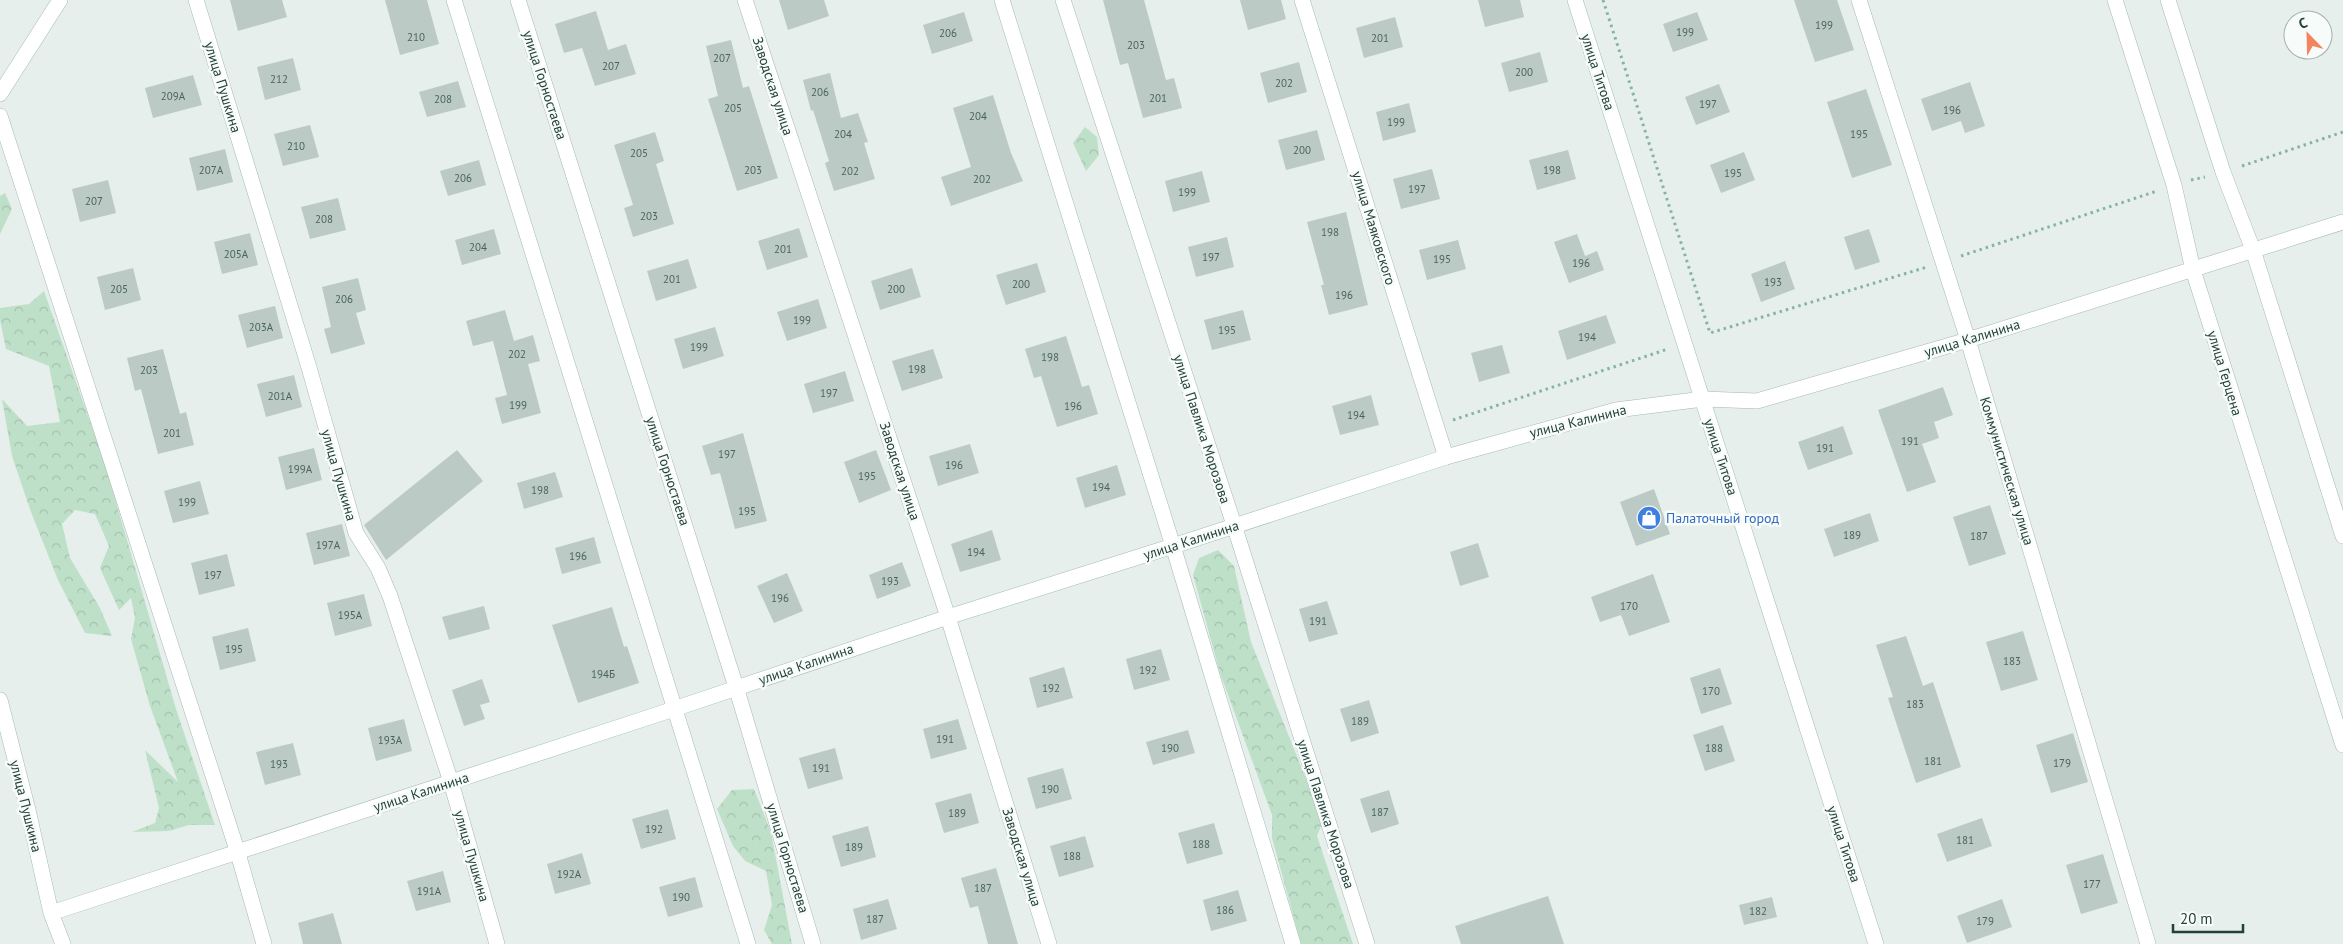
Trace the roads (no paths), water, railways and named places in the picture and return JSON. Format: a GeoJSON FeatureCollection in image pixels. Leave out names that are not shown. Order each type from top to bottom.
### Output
{"type":"FeatureCollection","features":[{"type":"Feature","properties":{"kind":"street"},"geometry":{"type":"LineString","coordinates":[[0,94],[60,0]]}},
{"type":"Feature","properties":{"kind":"street","name":"улица Пушкина"},"geometry":{"type":"LineString","coordinates":[[196,0],[308,364],[356,533],[378,568],[390,596],[451,782],[498,944]]}},
{"type":"Feature","properties":{"kind":"street"},"geometry":{"type":"LineString","coordinates":[[454,0],[748,944]]}},
{"type":"Feature","properties":{"kind":"street","name":"улица Горностаева"},"geometry":{"type":"LineString","coordinates":[[518,0],[736,688],[813,944]]}},
{"type":"Feature","properties":{"kind":"street","name":"Заводская улица"},"geometry":{"type":"LineString","coordinates":[[745,0],[948,617],[1049,944]]}},
{"type":"Feature","properties":{"kind":"street"},"geometry":{"type":"LineString","coordinates":[[1002,0],[1173,546],[1293,944]]}},
{"type":"Feature","properties":{"kind":"street","name":"улица Павлика Морозова"},"geometry":{"type":"LineString","coordinates":[[1063,0],[1234,525],[1367,944]]}},
{"type":"Feature","properties":{"kind":"street","name":"улица Маяковского"},"geometry":{"type":"LineString","coordinates":[[1302,0],[1446,457]]}},
{"type":"Feature","properties":{"kind":"street","name":"улица Титова"},"geometry":{"type":"LineString","coordinates":[[1575,0],[1876,944]]}},
{"type":"Feature","properties":{"kind":"street","name":"Коммунистическая улица"},"geometry":{"type":"LineString","coordinates":[[1859,0],[1968,340],[2148,944]]}},
{"type":"Feature","properties":{"kind":"street","name":"улица Герцена"},"geometry":{"type":"LineString","coordinates":[[2115,0],[2174,185],[2193,270],[2343,744]]}},
{"type":"Feature","properties":{"kind":"street"},"geometry":{"type":"LineString","coordinates":[[2168,0],[2223,172],[2253,250],[2343,536]]}},
{"type":"Feature","properties":{"kind":"street"},"geometry":{"type":"LineString","coordinates":[[0,116],[237,850],[264,944]]}},
{"type":"Feature","properties":{"kind":"street","name":"улица Калинина"},"geometry":{"type":"LineString","coordinates":[[51,913],[237,850],[674,709],[948,617],[1446,457],[1616,410],[1703,399],[1757,401],[1968,340],[2343,222]]}},
{"type":"Feature","properties":{"kind":"street","name":"улица Пушкина"},"geometry":{"type":"LineString","coordinates":[[0,700],[28,810],[51,913],[63,944]]}},
{"type":"Feature","properties":{"kind":"place","name":"Палаточный город"},"geometry":{"type":"Point","coordinates":[1649,518]}}]}
